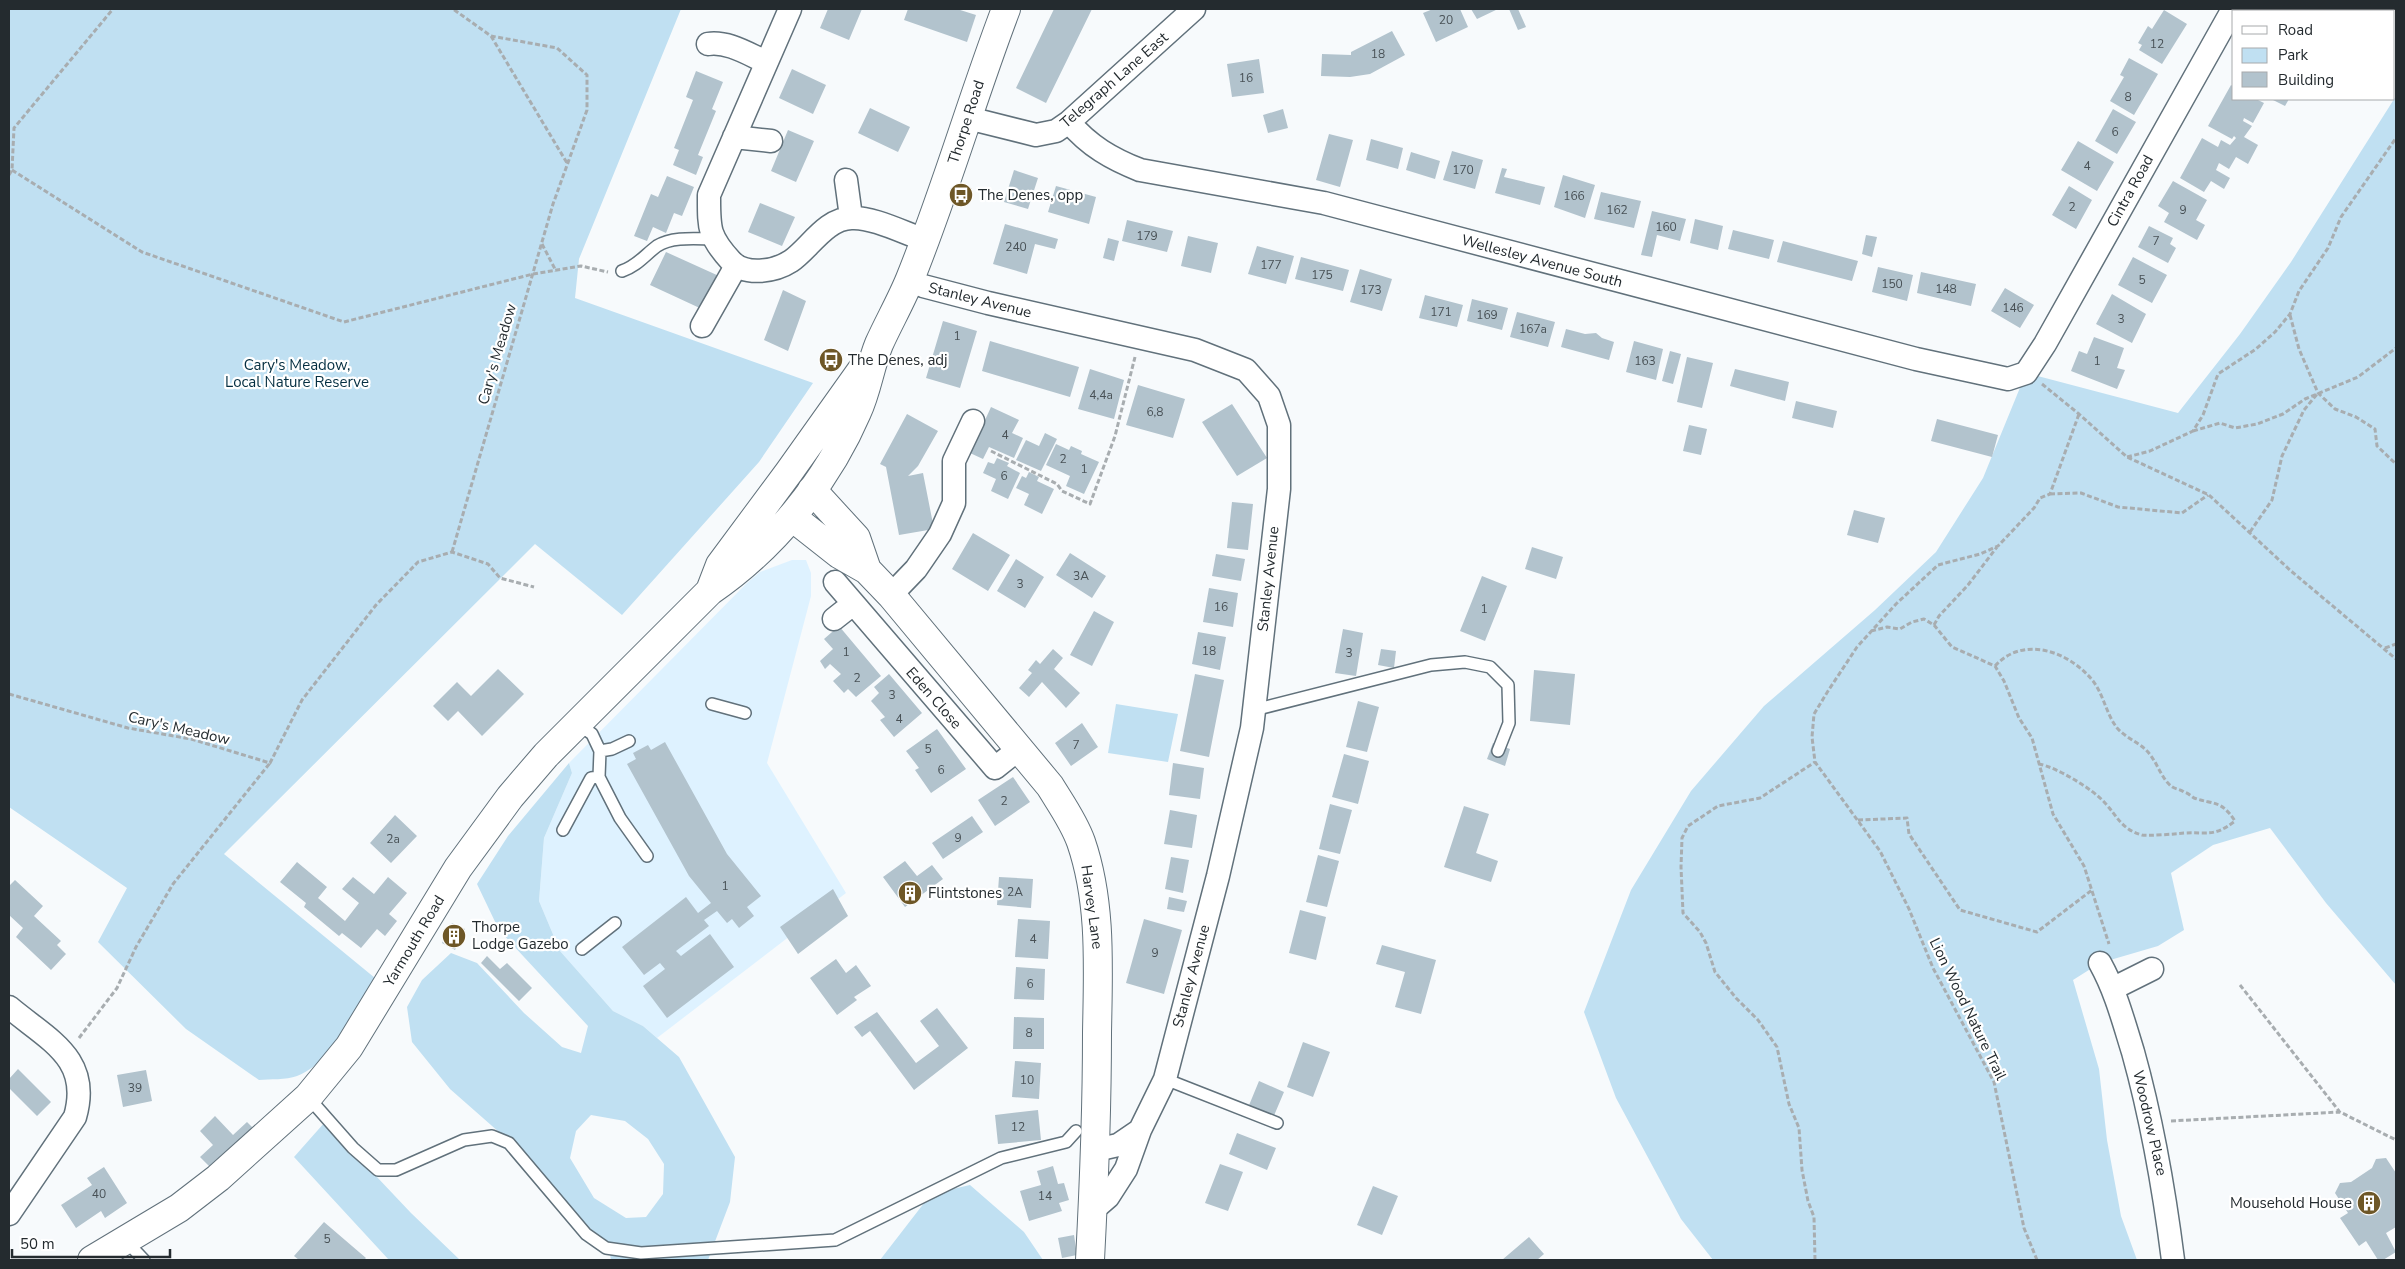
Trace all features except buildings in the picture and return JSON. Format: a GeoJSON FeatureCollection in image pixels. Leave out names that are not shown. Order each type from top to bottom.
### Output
{"type":"FeatureCollection","features":[{"type":"Feature","properties":{"kind":"main road","name":"Thorpe Road"},"geometry":{"type":"LineString","coordinates":[[812,490],[858,412],[879,346],[925,240],[1006,9]]}},
{"type":"Feature","properties":{"kind":"main road","name":"Thorpe Road"},"geometry":{"type":"LineString","coordinates":[[789,472],[879,346]]}},
{"type":"Feature","properties":{"kind":"main road","name":"Harvey Lane"},"geometry":{"type":"LineString","coordinates":[[789,472],[812,490],[856,538],[867,570]]}},
{"type":"Feature","properties":{"kind":"main road","name":"Yarmouth Road"},"geometry":{"type":"LineString","coordinates":[[710,591],[720,565],[789,472]]}},
{"type":"Feature","properties":{"kind":"main road","name":"Yarmouth Road"},"geometry":{"type":"LineString","coordinates":[[92,1260],[135,1250],[179,1208],[218,1178],[308,1097],[349,1047],[371,1014],[458,868],[522,783],[577,723],[710,591],[738,572],[792,517],[812,490]]}},
{"type":"Feature","properties":{"kind":"main road","name":"Harvey Lane"},"geometry":{"type":"LineString","coordinates":[[770,498],[839,554],[867,570],[891,595],[1050,786],[1067,813],[1081,842],[1092,884],[1098,950],[1096,1150],[1090,1260]]}},
{"type":"Feature","properties":{"kind":"street"},"geometry":{"type":"LineString","coordinates":[[790,9],[709,195],[709,227],[717,246],[736,266],[748,271],[771,269],[791,261],[831,225],[851,217],[878,223],[925,240]]}},
{"type":"Feature","properties":{"kind":"street","name":"Telegraph Lane East"},"geometry":{"type":"LineString","coordinates":[[968,118],[1036,135],[1045,135],[1056,131],[1069,122],[1194,9]]}},
{"type":"Feature","properties":{"kind":"street","name":"Cintra Road"},"geometry":{"type":"LineString","coordinates":[[2026,373],[2045,344],[2232,11]]}},
{"type":"Feature","properties":{"kind":"street"},"geometry":{"type":"LineString","coordinates":[[708,44],[725,45],[766,62]]}},
{"type":"Feature","properties":{"kind":"street","name":"Wellesley Avenue South"},"geometry":{"type":"LineString","coordinates":[[1069,122],[1094,147],[1120,162],[1140,170],[1324,203],[1916,359],[2008,378],[2026,373]]}},
{"type":"Feature","properties":{"kind":"street"},"geometry":{"type":"LineString","coordinates":[[734,137],[771,141]]}},
{"type":"Feature","properties":{"kind":"street"},"geometry":{"type":"LineString","coordinates":[[846,180],[851,217]]}},
{"type":"Feature","properties":{"kind":"street"},"geometry":{"type":"LineString","coordinates":[[702,326],[736,266]]}},
{"type":"Feature","properties":{"kind":"street","name":"Stanley Avenue"},"geometry":{"type":"LineString","coordinates":[[909,280],[923,286],[988,303],[1195,350],[1246,370],[1269,396],[1279,425],[1278,489],[1252,728],[1218,876],[1165,1079],[1140,1130],[1126,1170],[1108,1198],[1093,1210]]}},
{"type":"Feature","properties":{"kind":"street"},"geometry":{"type":"LineString","coordinates":[[891,595],[916,569],[940,534],[954,503],[954,461],[973,421]]}},
{"type":"Feature","properties":{"kind":"street","name":"Eden Close"},"geometry":{"type":"LineString","coordinates":[[835,582],[852,604],[996,768],[1020,748]]}},
{"type":"Feature","properties":{"kind":"street"},"geometry":{"type":"LineString","coordinates":[[834,619],[852,604]]}},
{"type":"Feature","properties":{"kind":"street","name":"Woodrow Place"},"geometry":{"type":"LineString","coordinates":[[2100,963],[2114,988],[2151,1122],[2163,1183],[2173,1260]]}},
{"type":"Feature","properties":{"kind":"street"},"geometry":{"type":"LineString","coordinates":[[2114,988],[2152,969]]}},
{"type":"Feature","properties":{"kind":"street"},"geometry":{"type":"LineString","coordinates":[[9,1007],[66,1054],[74,1066],[79,1081],[80,1100],[75,1117],[9,1214]]}},
{"type":"Feature","properties":{"kind":"street","name":"Stanley Avenue"},"geometry":{"type":"LineString","coordinates":[[1096,1150],[1118,1145],[1140,1130]]}},
{"type":"Feature","properties":{"kind":"lane"},"geometry":{"type":"LineString","coordinates":[[622,271],[632,267],[659,245],[676,240],[714,239]]}},
{"type":"Feature","properties":{"kind":"lane"},"geometry":{"type":"LineString","coordinates":[[1254,710],[1431,666],[1465,662],[1490,667],[1508,685],[1509,723],[1498,751]]}},
{"type":"Feature","properties":{"kind":"lane"},"geometry":{"type":"LineString","coordinates":[[712,704],[745,713]]}},
{"type":"Feature","properties":{"kind":"lane"},"geometry":{"type":"LineString","coordinates":[[577,723],[592,734],[600,752],[599,777],[620,818],[647,856]]}},
{"type":"Feature","properties":{"kind":"lane"},"geometry":{"type":"LineString","coordinates":[[600,752],[612,749],[628,741]]}},
{"type":"Feature","properties":{"kind":"lane"},"geometry":{"type":"LineString","coordinates":[[563,830],[591,778],[599,777]]}},
{"type":"Feature","properties":{"kind":"lane"},"geometry":{"type":"LineString","coordinates":[[582,949],[615,923]]}},
{"type":"Feature","properties":{"kind":"lane"},"geometry":{"type":"LineString","coordinates":[[1165,1079],[1277,1123]]}},
{"type":"Feature","properties":{"kind":"lane"},"geometry":{"type":"LineString","coordinates":[[308,1097],[353,1148],[378,1170],[396,1170],[464,1140],[492,1136],[510,1143],[586,1234],[606,1248],[641,1253],[835,1240],[1001,1158],[1066,1142],[1076,1131]]}},
{"type":"Feature","properties":{"kind":"path"},"geometry":{"type":"LineString","coordinates":[[9,174],[12,170],[14,128],[113,9]]}},
{"type":"Feature","properties":{"kind":"path","name":"Cary's Meadow"},"geometry":{"type":"LineString","coordinates":[[453,9],[491,36],[567,163]]}},
{"type":"Feature","properties":{"kind":"path","name":"Cary's Meadow"},"geometry":{"type":"LineString","coordinates":[[452,552],[542,243],[567,163],[587,110],[587,75],[557,48],[491,36]]}},
{"type":"Feature","properties":{"kind":"path"},"geometry":{"type":"LineString","coordinates":[[2193,431],[2203,415],[2218,374],[2256,349],[2275,332],[2290,314],[2299,291],[2328,248],[2341,217],[2396,138]]}},
{"type":"Feature","properties":{"kind":"path"},"geometry":{"type":"LineString","coordinates":[[12,170],[142,252],[344,322],[533,274],[581,266],[613,272],[622,271]]}},
{"type":"Feature","properties":{"kind":"path"},"geometry":{"type":"LineString","coordinates":[[542,243],[556,270]]}},
{"type":"Feature","properties":{"kind":"path"},"geometry":{"type":"LineString","coordinates":[[2290,314],[2299,349],[2318,393],[2335,409],[2356,417],[2375,429],[2377,446],[2396,464]]}},
{"type":"Feature","properties":{"kind":"path"},"geometry":{"type":"LineString","coordinates":[[991,451],[1058,484],[1062,491],[1090,504],[1115,436],[1139,337]]}},
{"type":"Feature","properties":{"kind":"path"},"geometry":{"type":"LineString","coordinates":[[2127,457],[2150,451],[2193,431],[2220,423],[2236,428],[2257,424],[2282,414],[2304,399],[2358,377],[2396,348]]}},
{"type":"Feature","properties":{"kind":"path"},"geometry":{"type":"LineString","coordinates":[[2026,373],[2079,414],[2127,457],[2209,495],[2292,571],[2396,659]]}},
{"type":"Feature","properties":{"kind":"path"},"geometry":{"type":"LineString","coordinates":[[2250,532],[2272,500],[2282,456],[2304,410],[2318,393]]}},
{"type":"Feature","properties":{"kind":"path","name":"Lion Wood Nature Trail"},"geometry":{"type":"LineString","coordinates":[[1934,625],[1939,616],[1968,585],[1998,546],[2034,508],[2040,498],[2050,494],[2079,414]]}},
{"type":"Feature","properties":{"kind":"path"},"geometry":{"type":"LineString","coordinates":[[2050,494],[2081,493],[2118,507],[2182,513],[2209,495]]}},
{"type":"Feature","properties":{"kind":"path","name":"Lion Wood Nature Trail"},"geometry":{"type":"LineString","coordinates":[[1998,546],[1980,554],[1938,565],[1870,632],[1857,647],[1814,714],[1812,737],[1815,762],[1880,851],[1909,908],[1933,968],[1994,1082],[2024,1228],[2037,1260]]}},
{"type":"Feature","properties":{"kind":"path"},"geometry":{"type":"LineString","coordinates":[[66,1054],[88,1030],[117,988],[136,947],[173,884],[270,762],[302,700],[376,605],[418,562],[452,552],[488,564],[500,578],[534,586]]}},
{"type":"Feature","properties":{"kind":"path"},"geometry":{"type":"LineString","coordinates":[[1870,632],[1887,627],[1900,629],[1912,622],[1924,619],[1934,625],[1952,647],[1995,666],[2004,681],[2019,718],[2032,738],[2053,814],[2084,866],[2108,938],[2110,954],[2100,963]]}},
{"type":"Feature","properties":{"kind":"path"},"geometry":{"type":"LineString","coordinates":[[2385,648],[2396,644]]}},
{"type":"Feature","properties":{"kind":"path"},"geometry":{"type":"LineString","coordinates":[[1995,666],[2003,657],[2010,654],[2036,649],[2054,652],[2068,659],[2083,670],[2094,682],[2115,726],[2144,748],[2159,765],[2171,787],[2193,798],[2217,803],[2227,809],[2235,821],[2215,834],[2159,833],[2144,835],[2122,825],[2096,794],[2052,766],[2040,764]]}},
{"type":"Feature","properties":{"kind":"path","name":"Cary's Meadow"},"geometry":{"type":"LineString","coordinates":[[9,694],[128,728],[191,739],[270,762]]}},
{"type":"Feature","properties":{"kind":"path"},"geometry":{"type":"LineString","coordinates":[[1815,762],[1760,798],[1718,806],[1688,826],[1682,838],[1681,867],[1683,912],[1700,932],[1715,972],[1736,998],[1758,1020],[1777,1047],[1789,1104],[1799,1128],[1802,1170],[1808,1202],[1814,1217],[1815,1260]]}},
{"type":"Feature","properties":{"kind":"path"},"geometry":{"type":"LineString","coordinates":[[1858,820],[1907,818],[1909,834],[1960,910],[2036,932],[2092,890]]}},
{"type":"Feature","properties":{"kind":"path"},"geometry":{"type":"LineString","coordinates":[[2240,985],[2340,1112],[2396,1140]]}},
{"type":"Feature","properties":{"kind":"path"},"geometry":{"type":"LineString","coordinates":[[2151,1122],[2340,1112]]}},
{"type":"Feature","properties":{"kind":"shaded area"},"geometry":{"type":"Polygon","coordinates":[[[792,560],[806,560],[811,573],[811,596],[767,763],[846,893],[657,1038],[643,1026],[613,1011],[560,951],[539,901],[544,838],[572,773],[569,763],[747,583],[760,572],[792,560]]]}},
{"type":"Feature","properties":{"kind":"green space","name":"Cary's Meadow, Local Nature Reserve"},"geometry":{"type":"Polygon","coordinates":[[[9,9],[681,9],[579,259],[575,298],[813,383],[759,462],[622,615],[535,544],[224,854],[375,978],[352,1019],[333,1047],[310,1069],[297,1076],[283,1079],[259,1080],[186,1029],[98,942],[127,888],[9,807],[9,9]]]}},
{"type":"Feature","properties":{"kind":"green space"},"geometry":{"type":"Polygon","coordinates":[[[2396,96],[2396,985],[2326,903],[2270,828],[2213,845],[2171,873],[2184,930],[2158,946],[2100,963],[2073,980],[2099,1069],[2107,1140],[2121,1216],[2137,1260],[1713,1260],[1681,1219],[1616,1098],[1584,1012],[1631,890],[1691,791],[1764,706],[1875,610],[1936,552],[1983,478],[2026,373],[2178,413],[2240,334],[2291,262],[2396,96]]]}},
{"type":"Feature","properties":{"kind":"green space"},"geometry":{"type":"Polygon","coordinates":[[[1116,704],[1178,714],[1168,762],[1108,753],[1116,704]]]}},
{"type":"Feature","properties":{"kind":"green space"},"geometry":{"type":"Polygon","coordinates":[[[569,763],[572,773],[544,838],[539,901],[560,951],[613,1011],[643,1026],[679,1057],[735,1157],[730,1202],[708,1260],[611,1260],[609,1249],[508,1140],[450,1089],[412,1042],[407,1007],[422,980],[451,953],[477,963],[524,1013],[562,1047],[581,1053],[588,1026],[499,930],[477,884],[508,836],[569,763]],[[591,1115],[576,1131],[570,1158],[594,1198],[626,1218],[646,1217],[663,1194],[664,1164],[648,1139],[625,1121],[591,1115]]]}},
{"type":"Feature","properties":{"kind":"green space"},"geometry":{"type":"Polygon","coordinates":[[[325,1122],[411,1213],[460,1260],[389,1260],[294,1157],[325,1122]]]}},
{"type":"Feature","properties":{"kind":"green space"},"geometry":{"type":"Polygon","coordinates":[[[970,1185],[1024,1232],[1043,1260],[880,1260],[931,1194],[970,1185]]]}},
{"type":"Feature","properties":{"kind":"place","name":"The Denes, opp"},"geometry":{"type":"Point","coordinates":[961,195]}},
{"type":"Feature","properties":{"kind":"place","name":"The Denes, adj"},"geometry":{"type":"Point","coordinates":[831,360]}},
{"type":"Feature","properties":{"kind":"place","name":"Flintstones"},"geometry":{"type":"Point","coordinates":[910,893]}},
{"type":"Feature","properties":{"kind":"place","name":"Thorpe Lodge Gazebo"},"geometry":{"type":"Point","coordinates":[454,936]}},
{"type":"Feature","properties":{"kind":"place","name":"Mousehold House"},"geometry":{"type":"Point","coordinates":[2369,1203]}}]}
